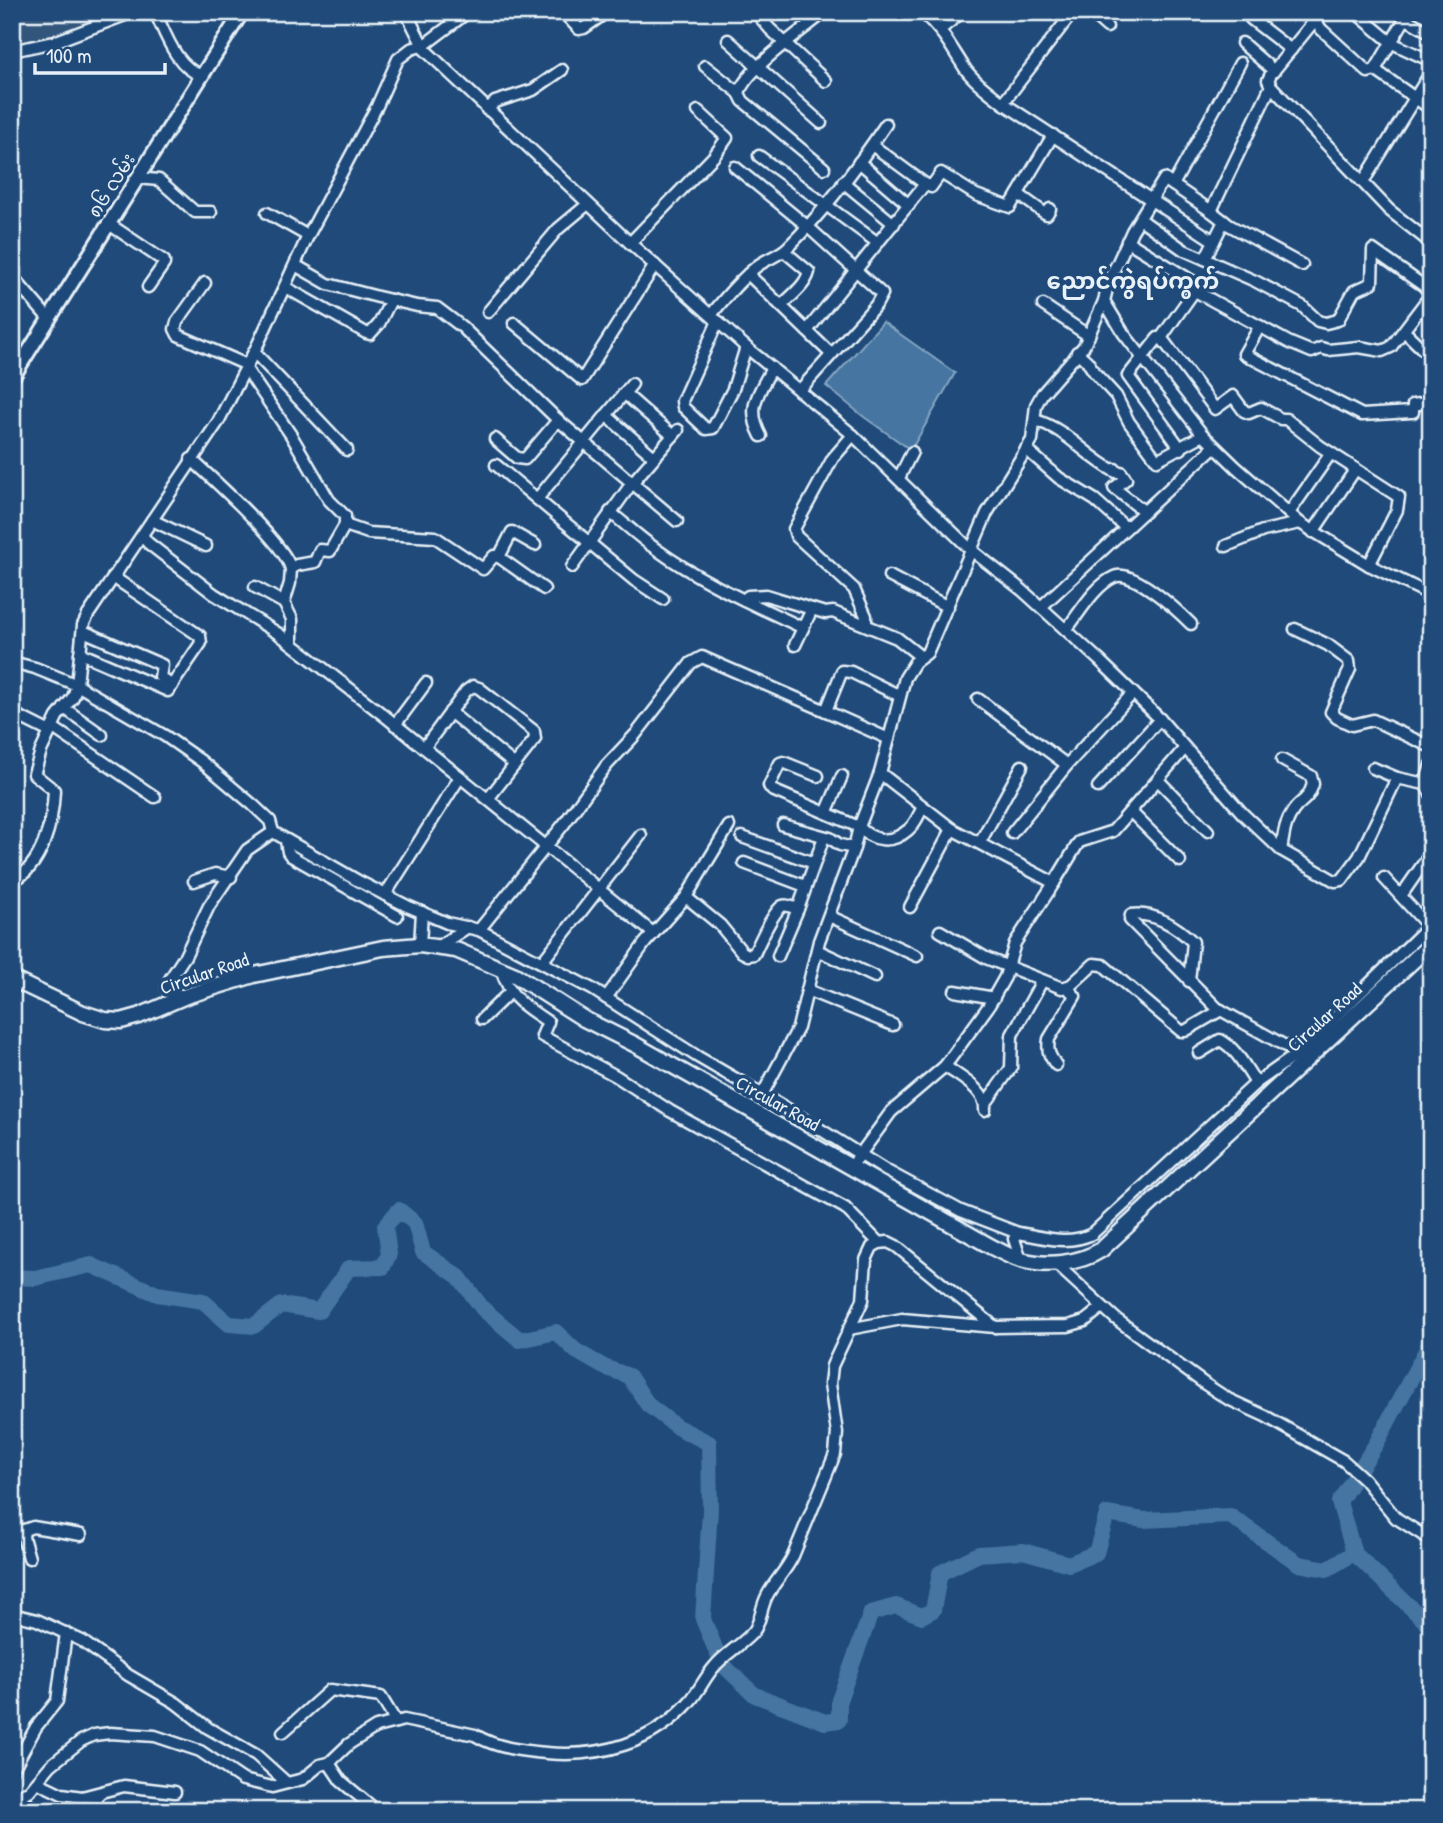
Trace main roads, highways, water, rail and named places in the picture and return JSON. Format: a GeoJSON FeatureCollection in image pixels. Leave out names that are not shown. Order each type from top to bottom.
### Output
{"type":"FeatureCollection","features":[{"type":"Feature","properties":{"kind":"main road","name":"Circular Road"},"geometry":{"type":"LineString","coordinates":[[12,979],[83,1013],[106,1020],[121,1021],[186,996],[254,975],[383,948],[419,945],[456,950],[515,975],[584,1019],[856,1161],[896,1194],[990,1246],[1021,1260],[1055,1263],[1082,1260],[1101,1250],[1301,1057],[1431,944]]}},
{"type":"Feature","properties":{"kind":"waterway"},"geometry":{"type":"LineString","coordinates":[[12,1277],[35,1278],[91,1265],[157,1294],[203,1301],[229,1324],[254,1326],[281,1305],[319,1311],[349,1268],[383,1267],[389,1254],[385,1226],[399,1210],[415,1223],[423,1252],[459,1277],[483,1309],[520,1340],[556,1332],[576,1351],[604,1367],[629,1376],[648,1405],[677,1427],[709,1443],[710,1510],[703,1619],[715,1648],[724,1666],[755,1695],[825,1722],[839,1720],[839,1700],[871,1613],[896,1606],[922,1616],[933,1610],[940,1573],[979,1554],[1023,1551],[1069,1564],[1096,1553],[1107,1514],[1144,1520],[1230,1516],[1299,1564],[1327,1569],[1354,1553]]}},
{"type":"Feature","properties":{"kind":"waterway"},"geometry":{"type":"LineString","coordinates":[[1431,1341],[1376,1444],[1339,1502],[1354,1553],[1431,1627]]}},
{"type":"Feature","properties":{"kind":"district","name":"ညောင်ကွဲရပ်ကွက်"},"geometry":{"type":"Point","coordinates":[1133,281]}}]}
